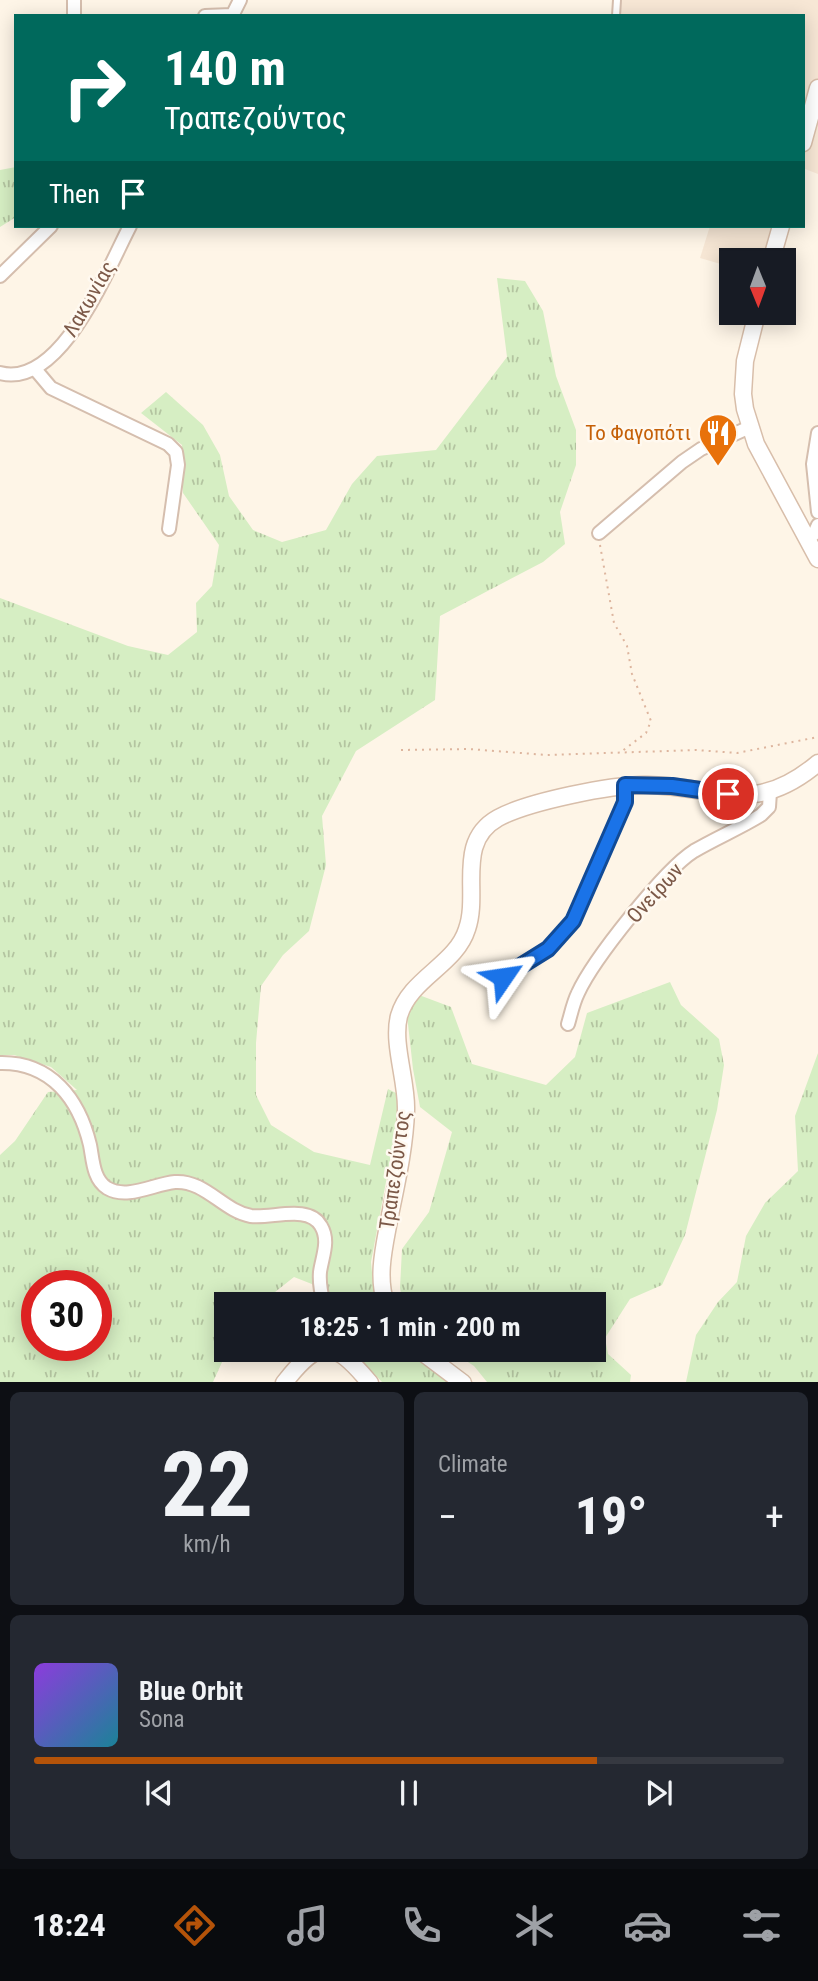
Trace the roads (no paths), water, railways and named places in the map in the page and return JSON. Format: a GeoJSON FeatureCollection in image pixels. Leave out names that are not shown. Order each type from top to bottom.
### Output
{"type":"FeatureCollection","features":[{"type":"Feature","properties":{"kind":"main road"},"geometry":{"type":"LineString","coordinates":[[805,136],[818,88]]}},
{"type":"Feature","properties":{"kind":"main road"},"geometry":{"type":"LineString","coordinates":[[775,248],[780,228]]}},
{"type":"Feature","properties":{"kind":"main road"},"geometry":{"type":"LineString","coordinates":[[754,326],[743,378],[745,409],[755,443],[818,559]]}},
{"type":"Feature","properties":{"kind":"main road","name":"Τραπεζούντος"},"geometry":{"type":"LineString","coordinates":[[382,1292],[383,1252],[406,1109],[398,1018],[409,996],[454,950],[466,933],[471,914],[471,858],[475,841],[494,821],[518,810],[625,785],[672,786],[748,796],[770,792],[790,783],[818,763]]}},
{"type":"Feature","properties":{"kind":"main road"},"geometry":{"type":"LineString","coordinates":[[284,1382],[301,1362]]}},
{"type":"Feature","properties":{"kind":"main road"},"geometry":{"type":"LineString","coordinates":[[352,1362],[370,1382]]}},
{"type":"Feature","properties":{"kind":"main road"},"geometry":{"type":"LineString","coordinates":[[436,1362],[463,1382]]}},
{"type":"Feature","properties":{"kind":"street"},"geometry":{"type":"LineString","coordinates":[[0,276],[49,228]]}},
{"type":"Feature","properties":{"kind":"street","name":"Λακωνίας"},"geometry":{"type":"LineString","coordinates":[[36,369],[61,347],[81,320],[129,228]]}},
{"type":"Feature","properties":{"kind":"street"},"geometry":{"type":"LineString","coordinates":[[0,373],[21,373],[36,369],[51,388],[168,444],[176,452],[178,465],[169,529]]}},
{"type":"Feature","properties":{"kind":"street"},"geometry":{"type":"LineString","coordinates":[[599,533],[682,461],[701,449],[750,427]]}},
{"type":"Feature","properties":{"kind":"street"},"geometry":{"type":"LineString","coordinates":[[818,433],[813,464],[818,512]]}},
{"type":"Feature","properties":{"kind":"street"},"geometry":{"type":"LineString","coordinates":[[807,539],[814,534],[818,525]]}},
{"type":"Feature","properties":{"kind":"street"},"geometry":{"type":"LineString","coordinates":[[503,977],[548,949],[573,921],[625,802],[625,785]]}},
{"type":"Feature","properties":{"kind":"street","name":"Ονείρων"},"geometry":{"type":"LineString","coordinates":[[568,1024],[580,988],[652,891],[671,870],[693,852],[761,815],[769,807],[770,792]]}},
{"type":"Feature","properties":{"kind":"street"},"geometry":{"type":"LineString","coordinates":[[0,1063],[22,1065],[46,1073],[67,1092],[79,1114],[89,1142],[96,1175],[107,1188],[132,1192],[176,1182],[194,1184],[231,1208],[250,1216],[313,1217],[320,1223],[325,1238],[320,1274],[321,1292]]}},
{"type":"Feature","properties":{"kind":"place","name":"Το Φαγοπότι"},"geometry":{"type":"Point","coordinates":[718,467]}}]}
